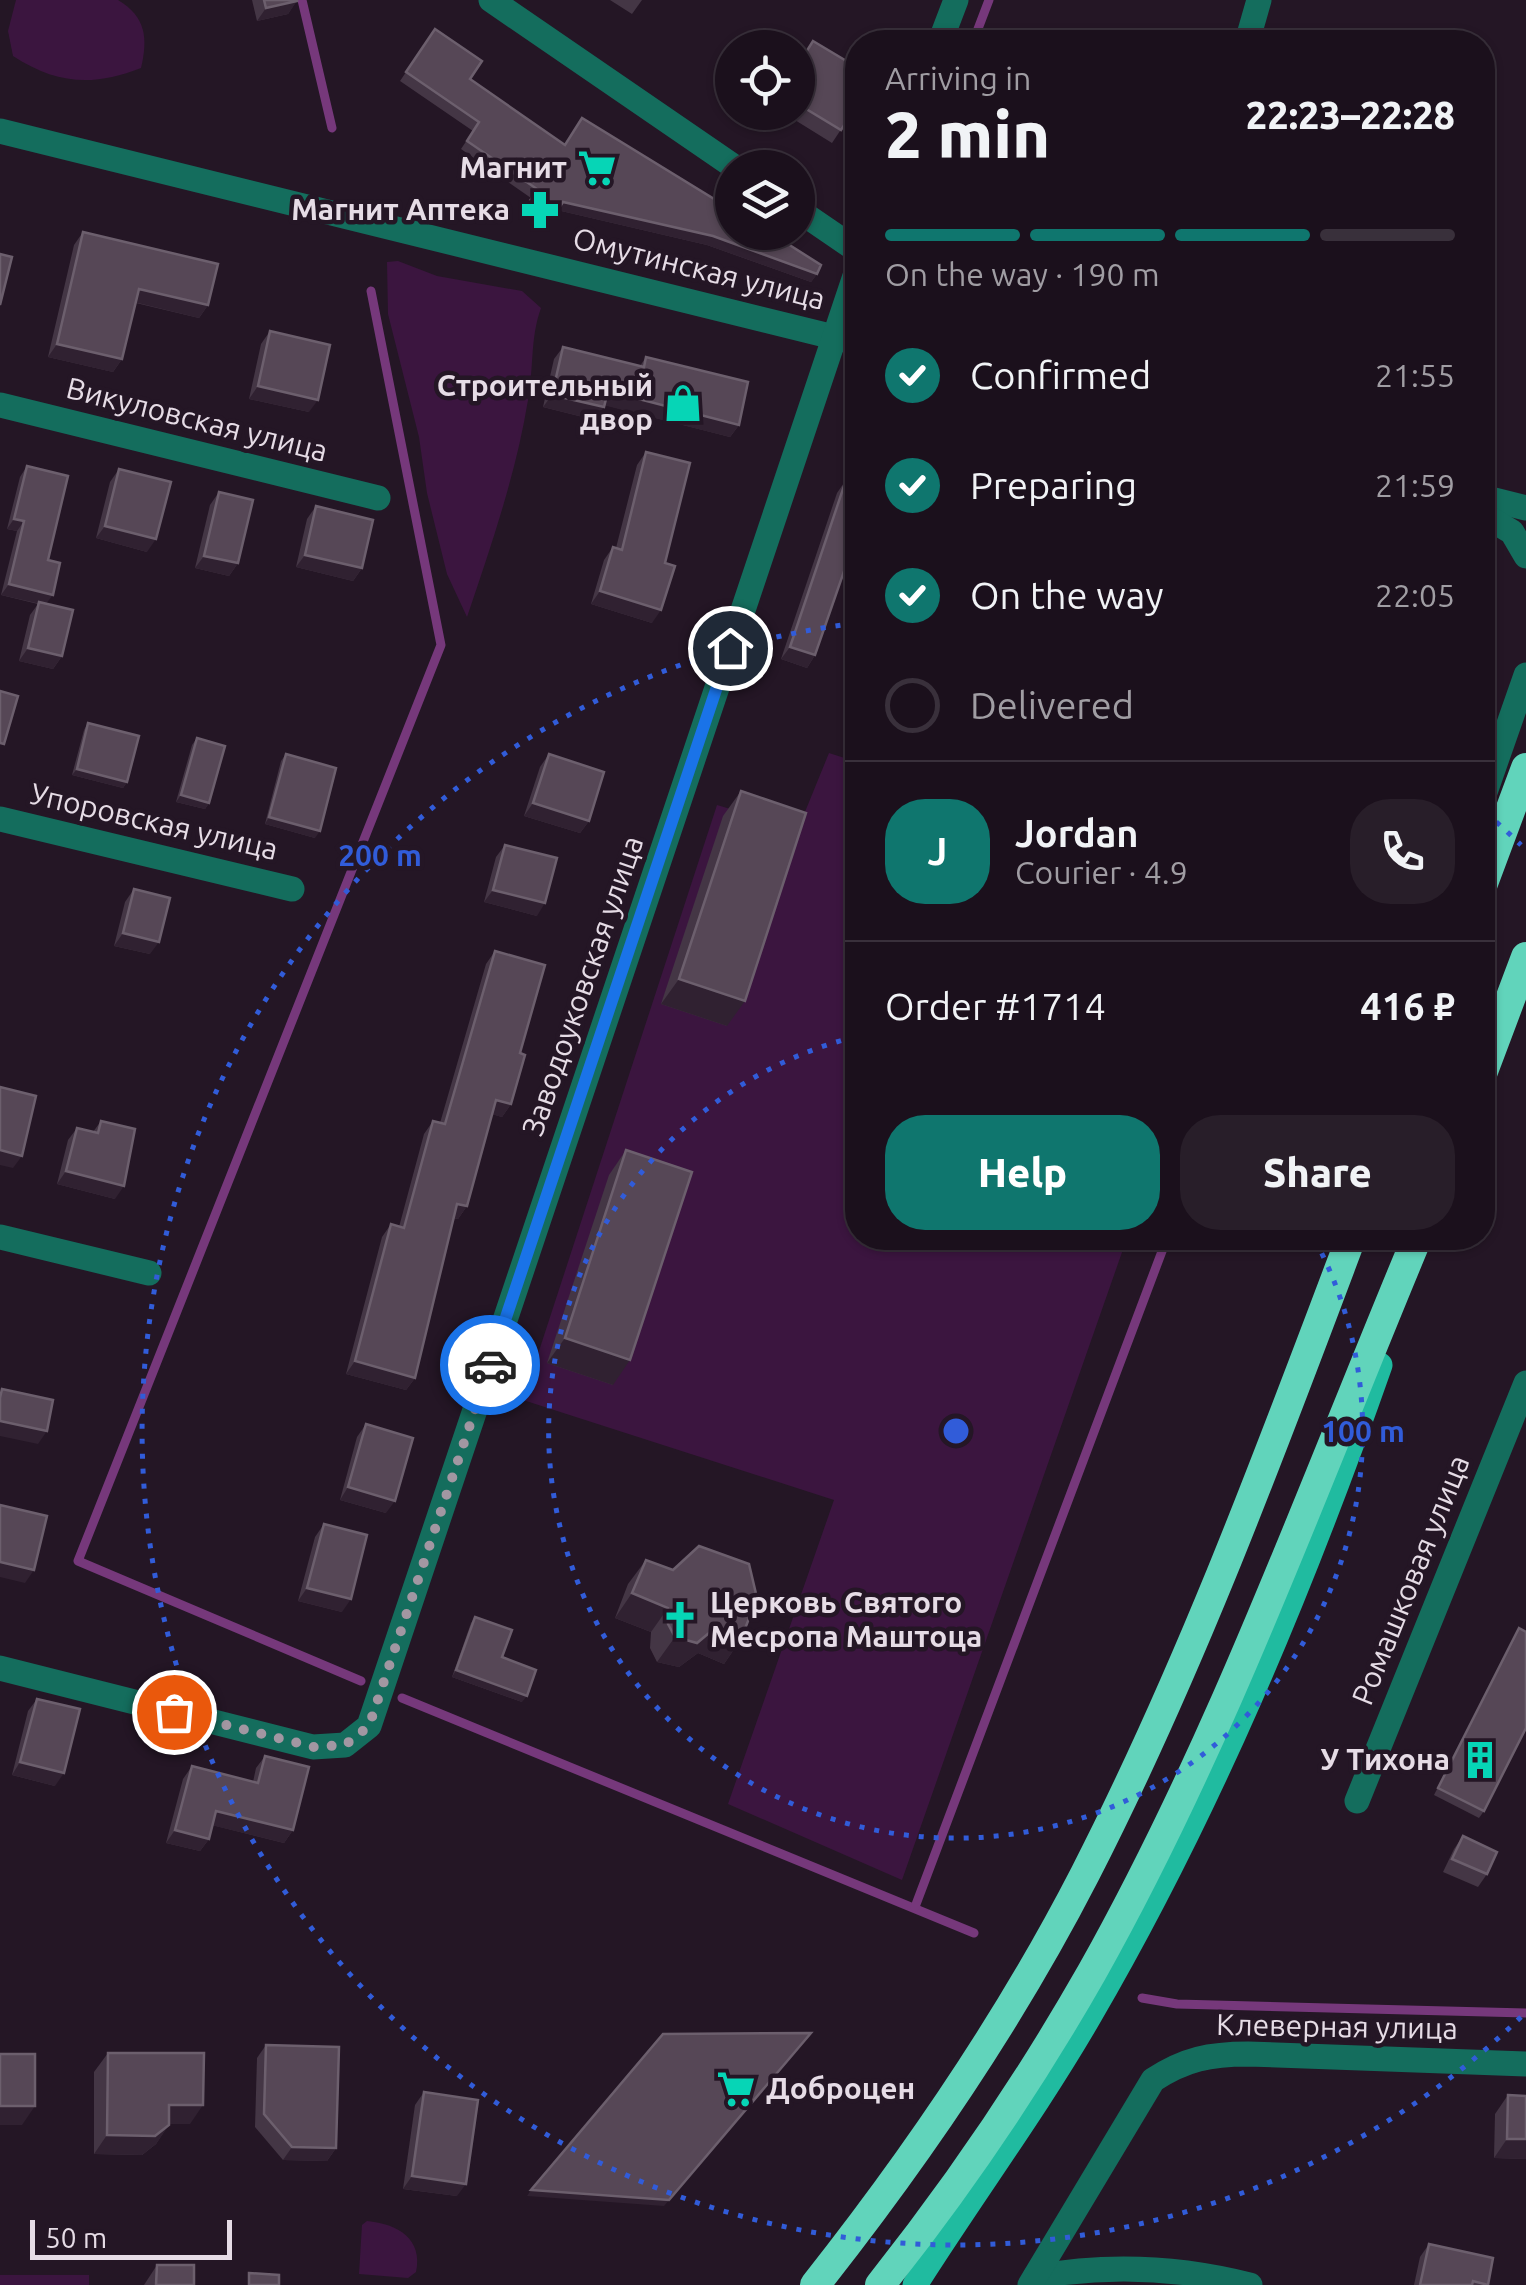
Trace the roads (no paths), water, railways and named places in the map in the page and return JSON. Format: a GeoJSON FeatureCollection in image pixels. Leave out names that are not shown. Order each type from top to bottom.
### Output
{"type":"FeatureCollection","features":[{"type":"Feature","properties":{"kind":"highway"},"geometry":{"type":"LineString","coordinates":[[1495,851],[1526,768]]}},
{"type":"Feature","properties":{"kind":"highway"},"geometry":{"type":"LineString","coordinates":[[1495,1039],[1526,957]]}},
{"type":"Feature","properties":{"kind":"highway"},"geometry":{"type":"LineString","coordinates":[[815,2285],[938,2120],[1085,1874],[1217,1588],[1346,1250]]}},
{"type":"Feature","properties":{"kind":"highway"},"geometry":{"type":"LineString","coordinates":[[880,2285],[992,2131],[1091,1973],[1132,1896],[1217,1716],[1415,1250]]}},
{"type":"Feature","properties":{"kind":"main road"},"geometry":{"type":"LineString","coordinates":[[915,2285],[1050,2084],[1193,1822],[1239,1723],[1343,1469],[1416,1250]]}},
{"type":"Feature","properties":{"kind":"street"},"geometry":{"type":"LineString","coordinates":[[491,0],[715,154]]}},
{"type":"Feature","properties":{"kind":"street"},"geometry":{"type":"LineString","coordinates":[[945,30],[956,0]]}},
{"type":"Feature","properties":{"kind":"street"},"geometry":{"type":"LineString","coordinates":[[1250,30],[1259,0]]}},
{"type":"Feature","properties":{"kind":"street","name":"Омутинская улица"},"geometry":{"type":"LineString","coordinates":[[0,130],[845,340]]}},
{"type":"Feature","properties":{"kind":"street"},"geometry":{"type":"LineString","coordinates":[[815,221],[845,241]]}},
{"type":"Feature","properties":{"kind":"street","name":"Заводоуковская улица"},"geometry":{"type":"LineString","coordinates":[[0,1668],[314,1747],[345,1745],[369,1726],[845,343]]}},
{"type":"Feature","properties":{"kind":"street","name":"Викуловская улица"},"geometry":{"type":"LineString","coordinates":[[0,405],[378,498]]}},
{"type":"Feature","properties":{"kind":"street"},"geometry":{"type":"LineString","coordinates":[[1495,488],[1526,489]]}},
{"type":"Feature","properties":{"kind":"street"},"geometry":{"type":"LineString","coordinates":[[1495,500],[1526,508]]}},
{"type":"Feature","properties":{"kind":"street"},"geometry":{"type":"LineString","coordinates":[[1495,522],[1512,532],[1526,556]]}},
{"type":"Feature","properties":{"kind":"street"},"geometry":{"type":"LineString","coordinates":[[1495,764],[1526,676]]}},
{"type":"Feature","properties":{"kind":"street","name":"Упоровская улица"},"geometry":{"type":"LineString","coordinates":[[0,819],[292,889]]}},
{"type":"Feature","properties":{"kind":"street"},"geometry":{"type":"LineString","coordinates":[[0,1238],[149,1273]]}},
{"type":"Feature","properties":{"kind":"street","name":"Ромашковая улица"},"geometry":{"type":"LineString","coordinates":[[1357,1801],[1526,1383]]}},
{"type":"Feature","properties":{"kind":"street","name":"Клеверная улица"},"geometry":{"type":"LineString","coordinates":[[1032,2281],[1153,2080],[1177,2064],[1210,2054],[1526,2064]]}},
{"type":"Feature","properties":{"kind":"street"},"geometry":{"type":"LineString","coordinates":[[1032,2281],[1080,2269],[1134,2269],[1192,2272],[1250,2285]]}},
{"type":"Feature","properties":{"kind":"waterway"},"geometry":{"type":"LineString","coordinates":[[302,0],[332,128]]}},
{"type":"Feature","properties":{"kind":"waterway"},"geometry":{"type":"LineString","coordinates":[[978,30],[989,0]]}},
{"type":"Feature","properties":{"kind":"waterway"},"geometry":{"type":"LineString","coordinates":[[361,1681],[78,1561],[441,645],[371,291]]}},
{"type":"Feature","properties":{"kind":"waterway"},"geometry":{"type":"LineString","coordinates":[[915,1907],[1162,1250]]}},
{"type":"Feature","properties":{"kind":"waterway"},"geometry":{"type":"LineString","coordinates":[[402,1698],[974,1933]]}},
{"type":"Feature","properties":{"kind":"waterway"},"geometry":{"type":"LineString","coordinates":[[1142,1998],[1177,2004],[1526,2013]]}},
{"type":"Feature","properties":{"kind":"place","name":"Магнит"},"geometry":{"type":"Point","coordinates":[597,168]}},
{"type":"Feature","properties":{"kind":"place","name":"Магнит Аптека"},"geometry":{"type":"Point","coordinates":[540,210]}},
{"type":"Feature","properties":{"kind":"place","name":"Строительный двор"},"geometry":{"type":"Point","coordinates":[683,403]}},
{"type":"Feature","properties":{"kind":"place","name":"Церковь Святого Месропа Маштоца"},"geometry":{"type":"Point","coordinates":[680,1620]}},
{"type":"Feature","properties":{"kind":"place","name":"У Тихона"},"geometry":{"type":"Point","coordinates":[1480,1760]}},
{"type":"Feature","properties":{"kind":"place","name":"Доброцен"},"geometry":{"type":"Point","coordinates":[736,2089]}}]}
